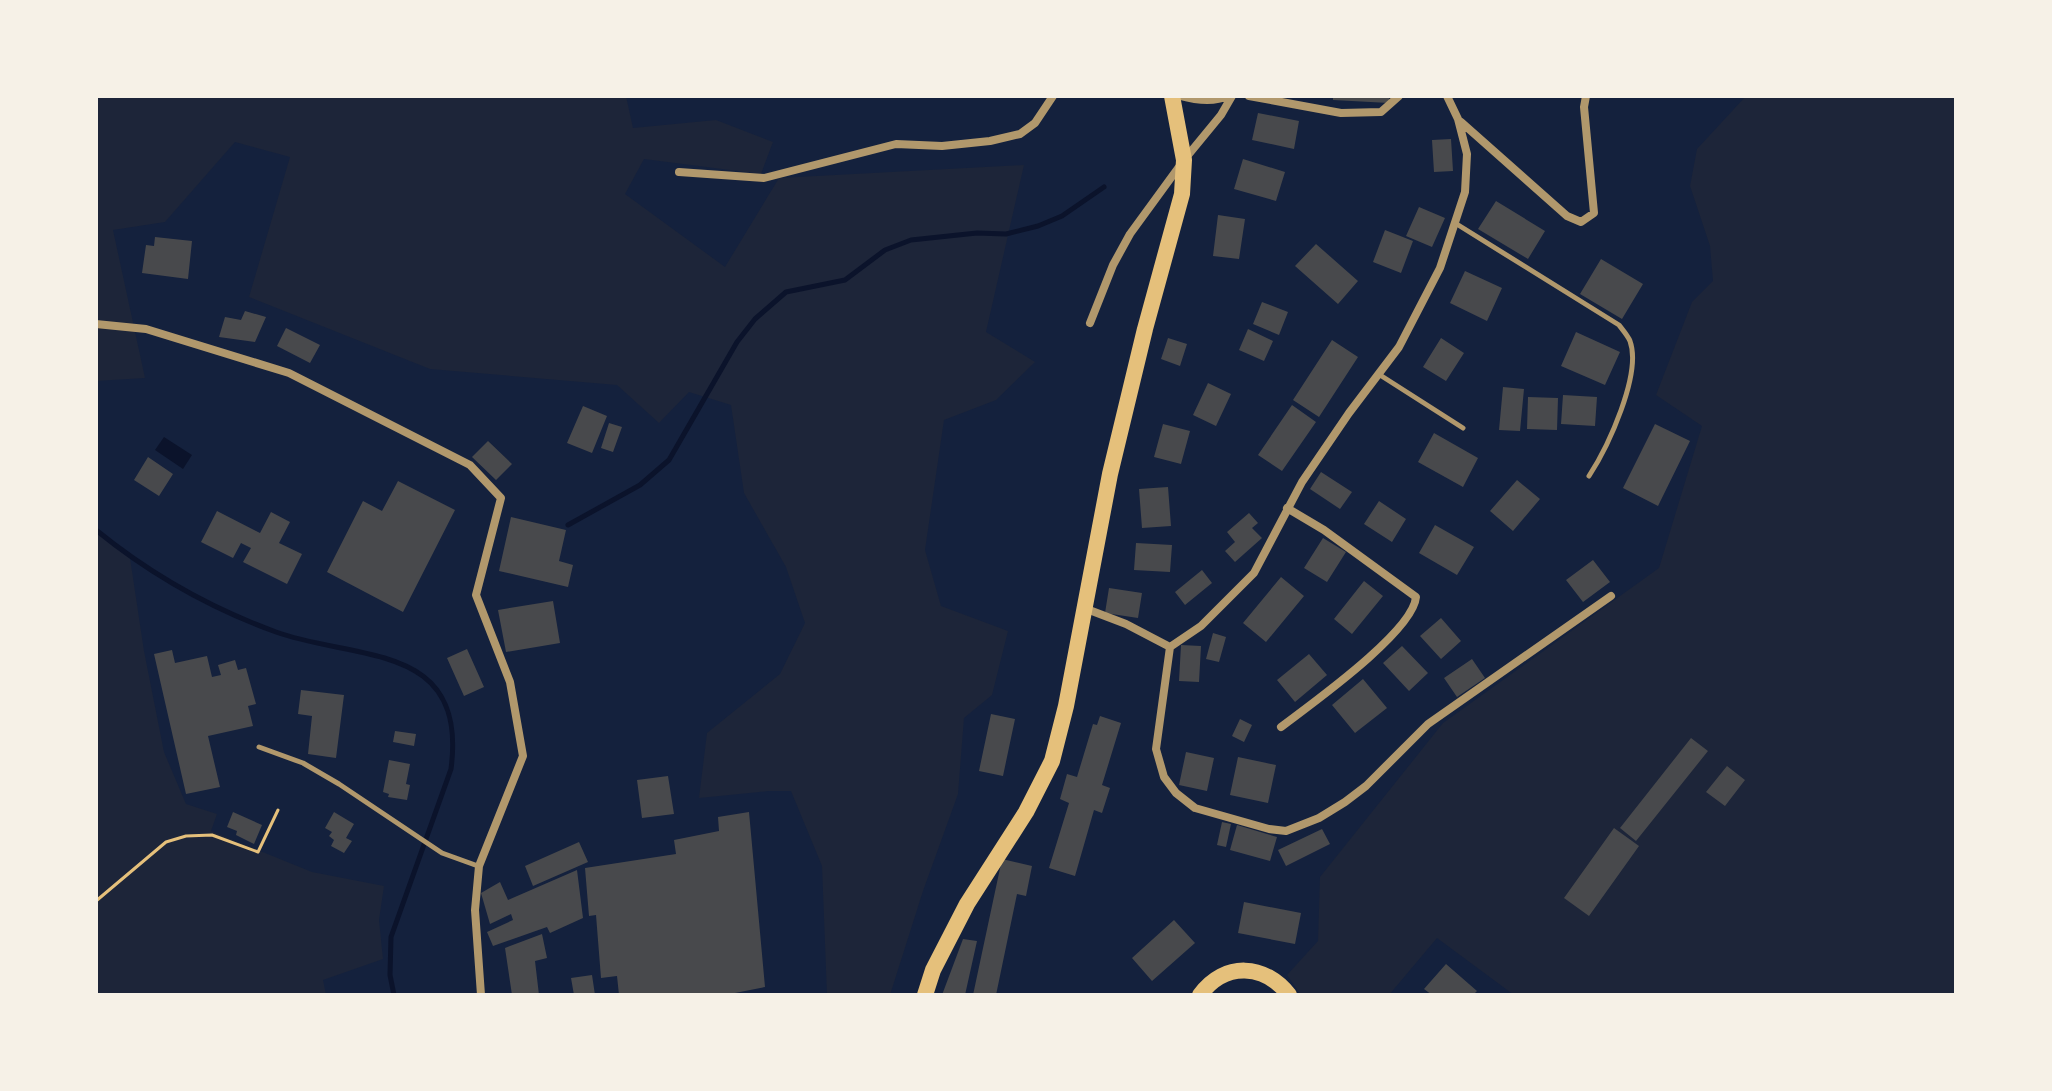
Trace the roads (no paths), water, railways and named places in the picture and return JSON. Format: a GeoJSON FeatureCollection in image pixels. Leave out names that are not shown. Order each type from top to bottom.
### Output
{"type":"FeatureCollection","features":[{"type":"Feature","properties":{"kind":"main road"},"geometry":{"type":"LineString","coordinates":[[925,995],[933,970],[967,904],[1026,812],[1052,761],[1066,706],[1117,445],[1182,194],[1184,160],[1172,96]]}},
{"type":"Feature","properties":{"kind":"main road"},"geometry":{"type":"LineString","coordinates":[[1200,995],[1217,978],[1250,971],[1264,973],[1278,982],[1289,995]]}},
{"type":"Feature","properties":{"kind":"street"},"geometry":{"type":"LineString","coordinates":[[679,172],[764,178],[896,144],[942,146],[990,141],[1020,134],[1035,123],[1053,96]]}},
{"type":"Feature","properties":{"kind":"street"},"geometry":{"type":"LineString","coordinates":[[1180,96],[1196,100],[1221,100],[1230,96]]}},
{"type":"Feature","properties":{"kind":"street"},"geometry":{"type":"LineString","coordinates":[[1090,323],[1113,265],[1130,234],[1221,115],[1230,96]]}},
{"type":"Feature","properties":{"kind":"street"},"geometry":{"type":"LineString","coordinates":[[1249,96],[1341,113],[1381,112],[1399,96]]}},
{"type":"Feature","properties":{"kind":"street"},"geometry":{"type":"LineString","coordinates":[[1447,96],[1458,119],[1467,154],[1465,192],[1440,268],[1399,347],[1349,413],[1287,508],[1254,573],[1201,626],[1170,647],[1156,749],[1164,777],[1176,793],[1195,808],[1269,829],[1286,831],[1301,827],[1366,786],[1428,724],[1611,596]]}},
{"type":"Feature","properties":{"kind":"street"},"geometry":{"type":"LineString","coordinates":[[1458,119],[1567,216],[1581,222],[1594,213],[1584,107],[1586,96]]}},
{"type":"Feature","properties":{"kind":"street"},"geometry":{"type":"LineString","coordinates":[[96,324],[146,329],[289,373],[470,465],[501,498],[476,595],[510,682],[523,756],[479,866],[475,910],[481,995]]}},
{"type":"Feature","properties":{"kind":"street"},"geometry":{"type":"LineString","coordinates":[[1281,727],[1369,658],[1409,615],[1416,602],[1414,593],[1287,508]]}},
{"type":"Feature","properties":{"kind":"street"},"geometry":{"type":"LineString","coordinates":[[1084,608],[1126,624],[1170,647]]}},
{"type":"Feature","properties":{"kind":"lane"},"geometry":{"type":"LineString","coordinates":[[1454,223],[1619,325],[1630,340],[1632,377],[1604,453],[1589,476]]}},
{"type":"Feature","properties":{"kind":"lane"},"geometry":{"type":"LineString","coordinates":[[1380,375],[1463,428]]}},
{"type":"Feature","properties":{"kind":"lane"},"geometry":{"type":"LineString","coordinates":[[259,747],[315,770],[442,853],[479,866]]}},
{"type":"Feature","properties":{"kind":"waterway"},"geometry":{"type":"LineString","coordinates":[[568,525],[640,485],[669,460],[737,342],[755,319],[786,292],[845,280],[885,250],[911,240],[977,233],[1006,234],[1038,226],[1062,216],[1104,187]]}},
{"type":"Feature","properties":{"kind":"waterway"},"geometry":{"type":"LineString","coordinates":[[96,530],[159,575],[228,612],[276,632],[400,663],[424,677],[442,698],[452,728],[451,769],[391,937],[390,975],[394,995]]}}]}
